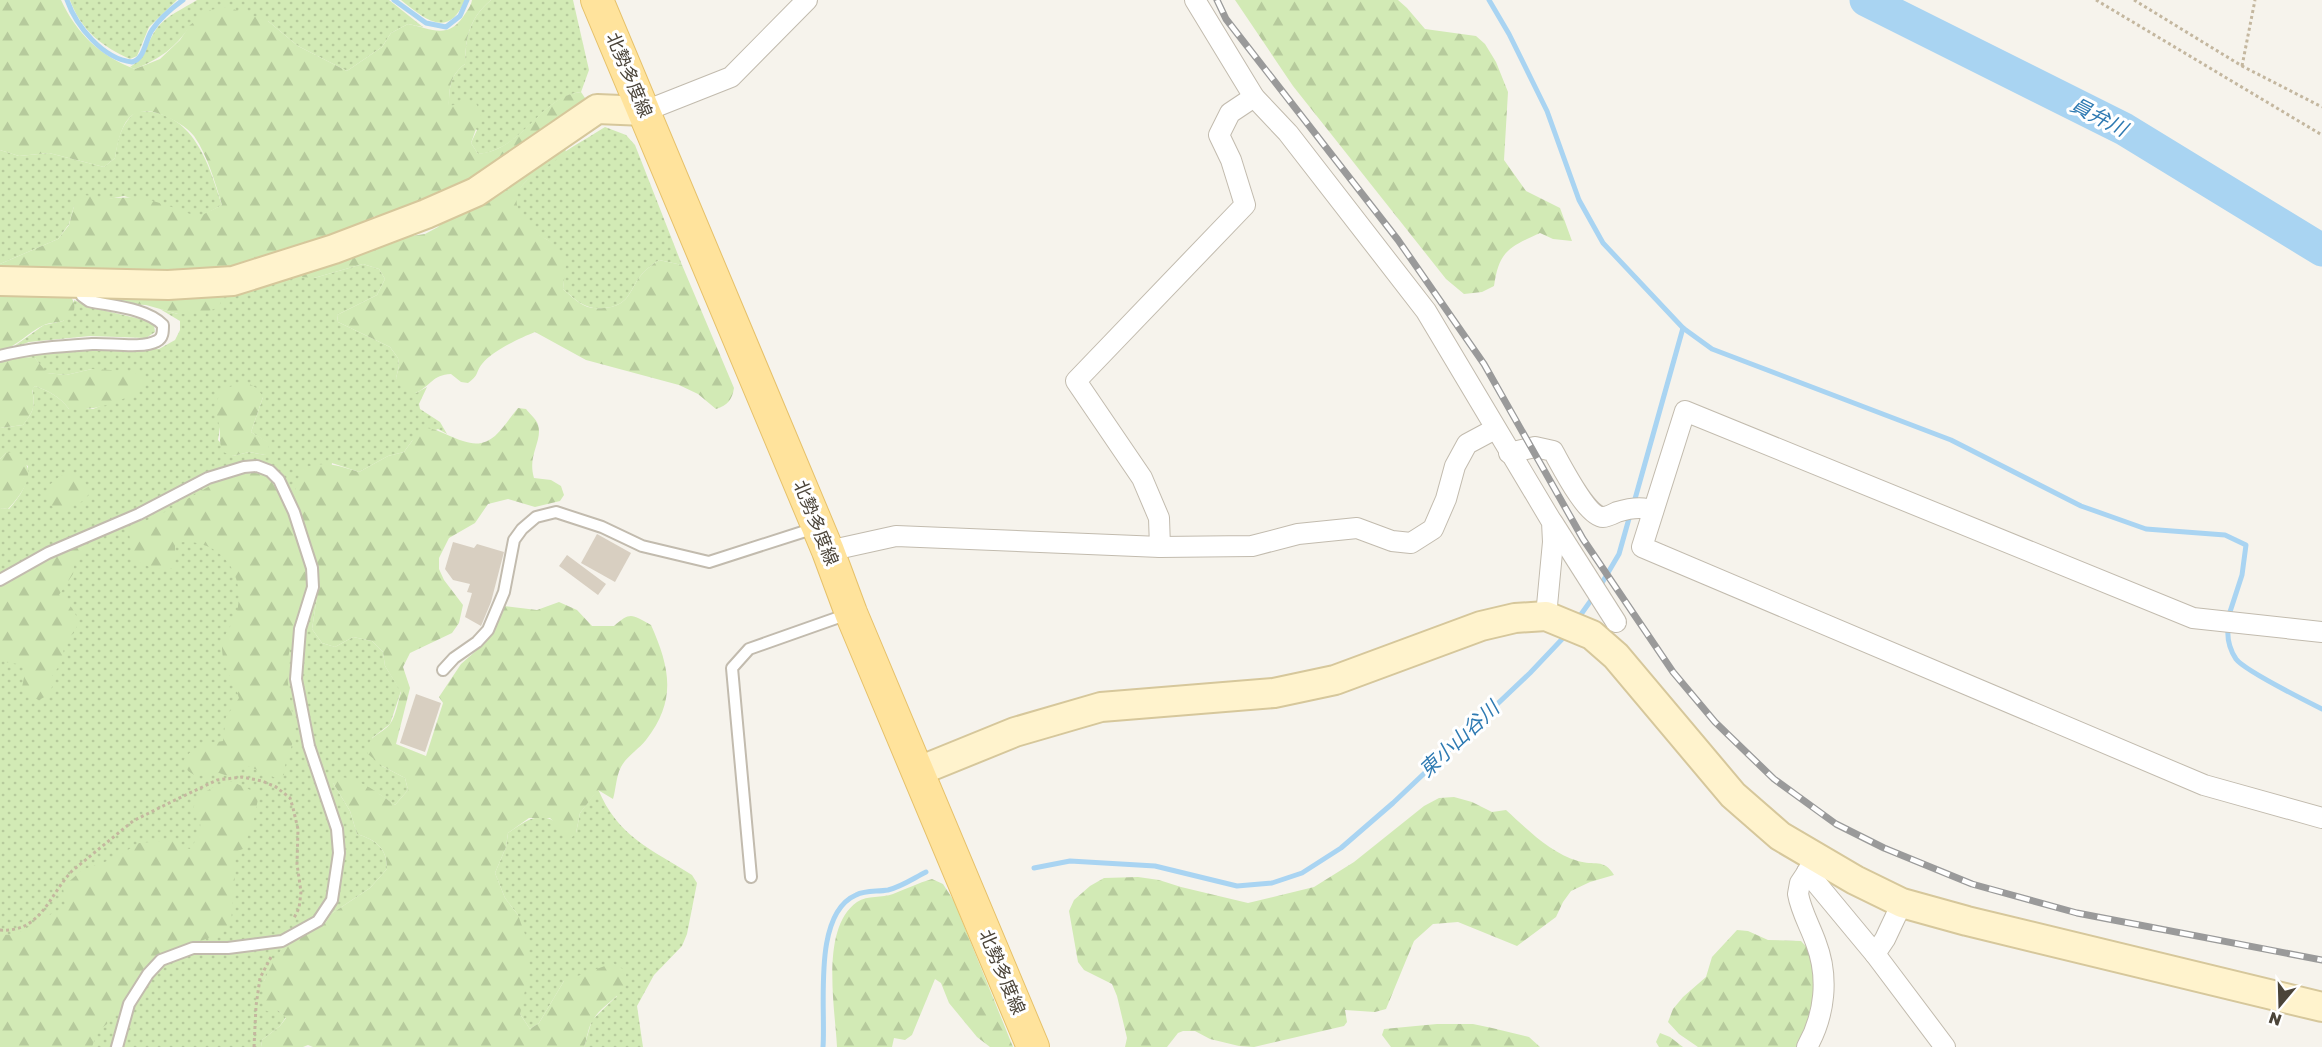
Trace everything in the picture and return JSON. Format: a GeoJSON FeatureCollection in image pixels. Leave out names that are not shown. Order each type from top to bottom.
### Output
{"type":"FeatureCollection","features":[{"type":"Feature","properties":{"kind":"main road","name":"北勢多度線"},"geometry":{"type":"LineString","coordinates":[[597,0],[1033,1047]]}},
{"type":"Feature","properties":{"kind":"street"},"geometry":{"type":"LineString","coordinates":[[0,281],[168,285],[233,280],[344,245],[476,192],[597,108],[645,111],[731,77],[807,0]]}},
{"type":"Feature","properties":{"kind":"street"},"geometry":{"type":"LineString","coordinates":[[1195,0],[1254,97],[1288,133],[1426,311],[1509,453],[1605,605],[1604,628],[1616,656],[1733,795],[1812,866],[1945,1047]]}},
{"type":"Feature","properties":{"kind":"street"},"geometry":{"type":"LineString","coordinates":[[1160,547],[1159,518],[1142,478],[1076,381],[1245,205],[1231,160],[1220,135],[1230,113],[1254,97]]}},
{"type":"Feature","properties":{"kind":"street"},"geometry":{"type":"LineString","coordinates":[[2322,632],[2193,618],[1685,411],[1650,510],[1642,547],[2204,785],[2322,818]]}},
{"type":"Feature","properties":{"kind":"street"},"geometry":{"type":"LineString","coordinates":[[823,539],[896,536],[1160,547],[1252,546],[1298,534],[1357,528],[1392,541],[1411,543],[1433,529],[1446,499],[1455,466],[1467,444],[1495,429]]}},
{"type":"Feature","properties":{"kind":"street"},"geometry":{"type":"LineString","coordinates":[[1509,453],[1535,447],[1553,451],[1574,487],[1594,514],[1604,517],[1622,511],[1650,510]]}},
{"type":"Feature","properties":{"kind":"street"},"geometry":{"type":"LineString","coordinates":[[1552,522],[1554,619]]}},
{"type":"Feature","properties":{"kind":"street"},"geometry":{"type":"LineString","coordinates":[[919,771],[1014,732],[1101,707],[1274,693],[1335,680],[1481,626],[1515,618],[1554,619],[1604,628]]}},
{"type":"Feature","properties":{"kind":"street"},"geometry":{"type":"LineString","coordinates":[[1812,866],[1902,903],[1967,921],[2322,1007]]}},
{"type":"Feature","properties":{"kind":"street"},"geometry":{"type":"LineString","coordinates":[[1807,1047],[1821,1010],[1825,978],[1822,960],[1798,894],[1800,883],[1812,866]]}},
{"type":"Feature","properties":{"kind":"street"},"geometry":{"type":"LineString","coordinates":[[1875,954],[1885,939],[1902,903]]}},
{"type":"Feature","properties":{"kind":"lane"},"geometry":{"type":"LineString","coordinates":[[0,356],[93,344],[146,344],[159,340],[163,334],[163,325],[158,320],[138,312],[89,301],[82,296],[77,282]]}},
{"type":"Feature","properties":{"kind":"lane"},"geometry":{"type":"LineString","coordinates":[[0,580],[48,553],[140,514],[208,478],[244,466],[257,466],[270,471],[279,480],[294,512],[312,568],[313,587],[300,629],[296,679],[309,746],[337,829],[339,852],[334,891],[326,911],[318,921],[282,941],[228,948],[193,948],[161,960],[143,980],[129,1004],[117,1047]]}},
{"type":"Feature","properties":{"kind":"lane"},"geometry":{"type":"LineString","coordinates":[[442,670],[454,658],[477,642],[488,630],[504,592],[514,540],[522,529],[536,517],[556,512],[593,524],[642,546],[709,562],[823,539]]}},
{"type":"Feature","properties":{"kind":"lane"},"geometry":{"type":"LineString","coordinates":[[751,878],[732,668],[749,649],[851,613]]}},
{"type":"Feature","properties":{"kind":"path"},"geometry":{"type":"LineString","coordinates":[[2096,0],[2322,135]]}},
{"type":"Feature","properties":{"kind":"path"},"geometry":{"type":"LineString","coordinates":[[2134,0],[2242,66],[2322,107]]}},
{"type":"Feature","properties":{"kind":"path"},"geometry":{"type":"LineString","coordinates":[[2242,66],[2254,0]]}},
{"type":"Feature","properties":{"kind":"path"},"geometry":{"type":"LineString","coordinates":[[0,930],[18,930],[31,922],[45,908],[72,871],[133,821],[217,780],[242,777],[262,781],[276,787],[290,798],[294,808],[298,830],[297,864],[301,892],[299,908],[260,978],[254,1047]]}},
{"type":"Feature","properties":{"kind":"green space"},"geometry":{"type":"Polygon","coordinates":[[[0,0],[61,0],[74,23],[91,42],[111,58],[135,69],[160,59],[180,40],[190,25],[210,10],[227,7],[268,21],[298,46],[347,71],[382,47],[391,33],[408,24],[438,31],[451,28],[463,17],[472,0],[491,0],[473,21],[466,45],[465,64],[453,77],[449,93],[449,106],[470,101],[476,103],[481,115],[471,143],[478,154],[508,143],[554,103],[567,96],[581,92],[585,98],[579,106],[471,185],[400,215],[375,216],[351,232],[229,271],[172,276],[0,270],[0,264],[58,239],[69,225],[74,206],[83,195],[94,196],[99,200],[139,198],[150,200],[198,217],[222,205],[207,161],[194,136],[176,121],[151,111],[133,114],[127,120],[115,158],[104,167],[49,153],[19,156],[0,150],[0,0]]]}},
{"type":"Feature","properties":{"kind":"green space"},"geometry":{"type":"Polygon","coordinates":[[[70,0],[177,0],[149,27],[137,56],[130,59],[110,49],[93,36],[80,20],[70,0]]]}},
{"type":"Feature","properties":{"kind":"green space"},"geometry":{"type":"Polygon","coordinates":[[[197,0],[389,0],[423,27],[408,24],[391,33],[382,47],[347,71],[298,46],[268,21],[191,25],[173,47],[160,57],[135,69],[130,67],[142,54],[161,23],[197,0]]]}},
{"type":"Feature","properties":{"kind":"green space"},"geometry":{"type":"Polygon","coordinates":[[[401,0],[465,0],[451,20],[444,23],[427,19],[401,0]]]}},
{"type":"Feature","properties":{"kind":"green space"},"geometry":{"type":"Polygon","coordinates":[[[491,0],[573,0],[589,70],[581,92],[554,103],[508,143],[478,154],[471,143],[477,130],[449,106],[449,93],[453,77],[465,64],[466,45],[473,21],[491,0]]]}},
{"type":"Feature","properties":{"kind":"green space"},"geometry":{"type":"Polygon","coordinates":[[[1235,0],[1398,0],[1425,29],[1476,36],[1485,44],[1496,62],[1508,92],[1504,160],[1526,191],[1560,208],[1572,241],[1553,239],[1540,233],[1529,238],[1507,252],[1499,265],[1494,286],[1482,292],[1464,294],[1446,279],[1293,86],[1235,0]]]}},
{"type":"Feature","properties":{"kind":"green space"},"geometry":{"type":"Polygon","coordinates":[[[137,111],[156,113],[172,119],[185,129],[204,156],[222,205],[198,218],[124,196],[74,206],[69,224],[58,239],[0,264],[0,150],[19,156],[49,153],[104,167],[115,158],[124,126],[137,111]]]}},
{"type":"Feature","properties":{"kind":"green space"},"geometry":{"type":"Polygon","coordinates":[[[605,127],[626,135],[635,145],[682,265],[659,260],[643,273],[622,302],[611,307],[592,308],[582,304],[563,289],[563,272],[556,250],[550,242],[528,226],[515,201],[519,189],[527,180],[559,155],[605,127]]]}},
{"type":"Feature","properties":{"kind":"green space"},"geometry":{"type":"Polygon","coordinates":[[[565,146],[566,153],[530,178],[517,196],[517,207],[524,219],[554,245],[566,262],[563,289],[577,301],[591,308],[611,307],[626,299],[640,276],[659,260],[682,265],[734,388],[731,399],[724,406],[716,409],[698,394],[679,385],[586,360],[535,332],[492,354],[468,383],[461,382],[451,374],[436,378],[416,393],[403,390],[396,378],[398,358],[390,347],[338,322],[337,315],[377,295],[385,279],[379,269],[363,264],[314,278],[302,277],[305,270],[398,238],[425,234],[438,227],[447,217],[565,146]]]}},
{"type":"Feature","properties":{"kind":"green space"},"geometry":{"type":"Polygon","coordinates":[[[363,264],[379,269],[385,279],[377,295],[337,315],[338,322],[390,347],[398,358],[396,378],[416,393],[427,387],[419,404],[420,409],[440,422],[447,434],[438,429],[412,441],[404,452],[388,456],[359,472],[332,463],[314,558],[319,584],[312,629],[322,643],[335,647],[353,637],[372,641],[383,652],[385,666],[401,691],[390,724],[372,738],[382,766],[405,778],[408,790],[395,805],[379,794],[333,783],[350,811],[357,834],[375,842],[383,850],[387,869],[370,888],[331,914],[326,922],[283,947],[264,981],[264,1010],[278,1010],[286,1017],[280,1026],[262,1040],[261,1047],[0,1047],[0,508],[9,509],[20,494],[27,479],[28,466],[6,453],[0,459],[0,428],[23,425],[33,408],[32,389],[35,386],[54,395],[69,409],[93,409],[110,402],[92,369],[66,375],[46,373],[35,358],[17,357],[79,350],[159,349],[175,340],[180,330],[180,321],[160,309],[178,314],[223,295],[305,270],[314,278],[363,264]],[[263,397],[220,427],[218,440],[233,456],[249,452],[265,455],[267,442],[251,432],[263,397]]]}},
{"type":"Feature","properties":{"kind":"green space"},"geometry":{"type":"Polygon","coordinates":[[[0,291],[68,292],[74,302],[74,310],[68,319],[44,325],[12,346],[0,351],[0,291]]]}},
{"type":"Feature","properties":{"kind":"green space"},"geometry":{"type":"Polygon","coordinates":[[[223,295],[219,307],[204,313],[178,314],[146,305],[126,304],[95,296],[223,295]]]}},
{"type":"Feature","properties":{"kind":"green space"},"geometry":{"type":"Polygon","coordinates":[[[74,300],[89,307],[149,321],[154,325],[155,332],[146,338],[90,336],[29,342],[10,349],[44,325],[63,321],[74,310],[74,300]]]}},
{"type":"Feature","properties":{"kind":"green space"},"geometry":{"type":"Polygon","coordinates":[[[17,357],[35,358],[47,373],[66,375],[92,369],[129,371],[141,375],[145,384],[130,396],[88,409],[69,409],[54,395],[35,386],[32,390],[33,409],[23,425],[0,428],[0,362],[17,357]]]}},
{"type":"Feature","properties":{"kind":"green space"},"geometry":{"type":"Polygon","coordinates":[[[248,383],[258,389],[263,397],[251,432],[268,442],[269,450],[265,455],[249,452],[233,456],[223,452],[221,446],[217,416],[218,400],[223,391],[228,388],[248,383]]]}},
{"type":"Feature","properties":{"kind":"green space"},"geometry":{"type":"Polygon","coordinates":[[[518,408],[526,409],[538,425],[539,431],[532,462],[534,478],[551,480],[561,486],[564,495],[560,501],[535,507],[508,499],[488,504],[475,523],[449,538],[439,558],[439,569],[444,580],[463,605],[459,623],[452,633],[410,653],[403,667],[410,688],[396,744],[426,756],[443,703],[439,697],[461,664],[486,642],[504,606],[537,610],[559,602],[577,610],[592,626],[614,626],[628,616],[651,625],[663,655],[666,670],[667,684],[663,711],[646,740],[621,767],[613,799],[598,790],[580,813],[576,833],[571,838],[550,818],[529,818],[508,833],[506,847],[495,873],[505,898],[518,915],[526,937],[530,967],[520,1014],[530,1029],[539,1023],[564,981],[613,963],[626,971],[626,980],[619,993],[593,1020],[584,1047],[313,1047],[308,1045],[261,1047],[262,1040],[280,1026],[286,1018],[278,1010],[270,1012],[264,1010],[264,981],[283,947],[326,922],[331,914],[370,888],[387,869],[383,850],[375,842],[357,834],[350,811],[333,783],[338,777],[353,780],[395,805],[408,790],[405,778],[382,766],[368,754],[371,739],[392,721],[401,692],[385,666],[383,652],[372,641],[353,637],[335,647],[322,643],[312,629],[319,584],[314,558],[294,496],[301,469],[330,464],[359,472],[388,456],[404,452],[412,441],[427,428],[463,441],[481,443],[495,436],[518,408]]]}},
{"type":"Feature","properties":{"kind":"green space"},"geometry":{"type":"Polygon","coordinates":[[[13,452],[22,458],[26,465],[27,479],[20,495],[8,509],[0,508],[0,459],[6,453],[13,452]]]}},
{"type":"Feature","properties":{"kind":"green space"},"geometry":{"type":"Polygon","coordinates":[[[251,472],[271,478],[278,487],[291,516],[306,569],[308,592],[292,641],[287,668],[293,740],[284,775],[278,779],[248,766],[228,776],[219,773],[196,776],[188,771],[184,760],[192,751],[201,746],[223,741],[226,717],[239,698],[224,663],[222,650],[222,644],[237,611],[239,596],[237,582],[233,570],[215,550],[190,542],[175,543],[175,568],[154,569],[132,559],[129,531],[135,524],[156,517],[229,475],[251,472]]]}},
{"type":"Feature","properties":{"kind":"green space"},"geometry":{"type":"Polygon","coordinates":[[[68,473],[82,480],[89,494],[83,501],[60,512],[49,501],[48,486],[68,473]]]}},
{"type":"Feature","properties":{"kind":"green space"},"geometry":{"type":"Polygon","coordinates":[[[84,543],[85,552],[74,564],[73,574],[59,595],[72,608],[79,621],[74,633],[65,640],[62,662],[52,676],[52,687],[48,695],[39,700],[27,695],[22,687],[26,668],[24,665],[5,662],[0,654],[0,585],[51,557],[84,543]]]}},
{"type":"Feature","properties":{"kind":"green space"},"geometry":{"type":"Polygon","coordinates":[[[224,782],[233,782],[259,794],[254,819],[243,849],[234,852],[235,875],[231,922],[218,934],[154,960],[132,987],[124,1006],[111,1015],[107,1024],[97,1032],[92,1047],[0,1047],[0,934],[17,933],[57,912],[65,904],[63,887],[82,870],[113,859],[139,843],[175,840],[190,849],[200,830],[194,803],[205,792],[224,782]]]}},
{"type":"Feature","properties":{"kind":"green space"},"geometry":{"type":"Polygon","coordinates":[[[598,789],[615,819],[626,830],[650,849],[692,875],[697,883],[687,934],[682,946],[654,975],[637,1006],[643,1047],[584,1047],[592,1020],[617,996],[564,981],[539,1023],[530,1029],[520,1014],[518,915],[505,898],[495,873],[506,847],[508,833],[527,821],[542,817],[576,833],[580,813],[598,789]]]}},
{"type":"Feature","properties":{"kind":"green space"},"geometry":{"type":"Polygon","coordinates":[[[1454,797],[1472,802],[1492,812],[1506,810],[1539,839],[1558,852],[1578,861],[1602,864],[1614,875],[1590,882],[1571,891],[1556,917],[1517,946],[1458,922],[1433,924],[1414,941],[1386,1009],[1375,1012],[1345,1010],[1347,1022],[1344,1026],[1254,1047],[1210,1039],[1195,1031],[1183,1031],[1178,1033],[1167,1047],[1125,1047],[1127,1038],[1112,984],[1084,970],[1078,962],[1069,911],[1074,900],[1090,886],[1104,878],[1138,877],[1159,880],[1248,903],[1314,887],[1354,862],[1424,806],[1439,798],[1454,797]]]}},
{"type":"Feature","properties":{"kind":"green space"},"geometry":{"type":"Polygon","coordinates":[[[932,879],[943,884],[954,901],[1013,1047],[990,1047],[977,1037],[949,1003],[941,983],[935,979],[912,1035],[905,1040],[894,1038],[892,1047],[837,1047],[832,969],[838,930],[845,914],[861,900],[893,894],[932,879]]]}},
{"type":"Feature","properties":{"kind":"green space"},"geometry":{"type":"Polygon","coordinates":[[[1737,930],[1748,931],[1768,940],[1801,941],[1811,952],[1817,982],[1808,1023],[1796,1047],[1698,1047],[1679,1034],[1668,1022],[1673,1009],[1683,997],[1706,977],[1712,957],[1737,930]]]}},
{"type":"Feature","properties":{"kind":"green space"},"geometry":{"type":"Polygon","coordinates":[[[1437,1024],[1473,1024],[1492,1028],[1529,1037],[1540,1047],[1391,1047],[1382,1035],[1384,1029],[1437,1024]]]}},
{"type":"Feature","properties":{"kind":"green space"},"geometry":{"type":"Polygon","coordinates":[[[1660,1033],[1683,1047],[1659,1047],[1656,1042],[1660,1033]]]}},
{"type":"Feature","properties":{"kind":"building"},"geometry":{"type":"Polygon","coordinates":[[[597,534],[631,553],[615,582],[581,563],[597,534]]]}},
{"type":"Feature","properties":{"kind":"building"},"geometry":{"type":"Polygon","coordinates":[[[453,542],[474,548],[477,544],[504,552],[491,602],[481,626],[465,617],[472,593],[467,592],[470,584],[453,580],[445,569],[453,542]]]}},
{"type":"Feature","properties":{"kind":"building"},"geometry":{"type":"Polygon","coordinates":[[[567,555],[606,584],[598,595],[559,566],[567,555]]]}},
{"type":"Feature","properties":{"kind":"building"},"geometry":{"type":"Polygon","coordinates":[[[416,694],[441,703],[425,752],[400,743],[416,694]]]}},
{"type":"Feature","properties":{"kind":"waterway","name":"東小山谷川"},"geometry":{"type":"LineString","coordinates":[[67,0],[77,20],[92,40],[111,55],[132,62],[140,57],[155,26],[183,0]]}},
{"type":"Feature","properties":{"kind":"waterway","name":"東小山谷川"},"geometry":{"type":"LineString","coordinates":[[394,0],[426,23],[446,27],[460,16],[467,0]]}},
{"type":"Feature","properties":{"kind":"waterway"},"geometry":{"type":"LineString","coordinates":[[1489,0],[1509,34],[1547,111],[1579,200],[1603,243],[1683,328],[1712,349],[1951,440],[2081,506],[2146,529],[2225,535],[2246,545],[2242,575],[2228,618]]}},
{"type":"Feature","properties":{"kind":"waterway","name":"員弁川"},"geometry":{"type":"LineString","coordinates":[[1866,0],[2124,129],[2322,250]]}},
{"type":"Feature","properties":{"kind":"waterway","name":"東小山谷川"},"geometry":{"type":"LineString","coordinates":[[1633,506],[1683,328]]}},
{"type":"Feature","properties":{"kind":"waterway","name":"東小山谷川"},"geometry":{"type":"LineString","coordinates":[[1599,588],[1619,554],[1630,515]]}},
{"type":"Feature","properties":{"kind":"waterway","name":"東小山谷川"},"geometry":{"type":"LineString","coordinates":[[1577,620],[1594,596]]}},
{"type":"Feature","properties":{"kind":"waterway"},"geometry":{"type":"LineString","coordinates":[[2228,627],[2231,648],[2241,664],[2322,709]]}},
{"type":"Feature","properties":{"kind":"waterway","name":"東小山谷川"},"geometry":{"type":"LineString","coordinates":[[1034,868],[1070,861],[1155,866],[1237,886],[1272,883],[1302,873],[1341,848],[1393,803],[1530,673],[1566,635]]}},
{"type":"Feature","properties":{"kind":"waterway","name":"東小山谷川"},"geometry":{"type":"LineString","coordinates":[[823,1047],[823,987],[827,941],[833,921],[842,905],[856,895],[893,889],[926,872]]}},
{"type":"Feature","properties":{"kind":"railway"},"geometry":{"type":"LineString","coordinates":[[1217,0],[1226,19],[1398,240],[1484,364],[1583,539],[1673,672],[1715,722],[1774,779],[1836,824],[1884,848],[1972,884],[2077,913],[2322,960]]}}]}
